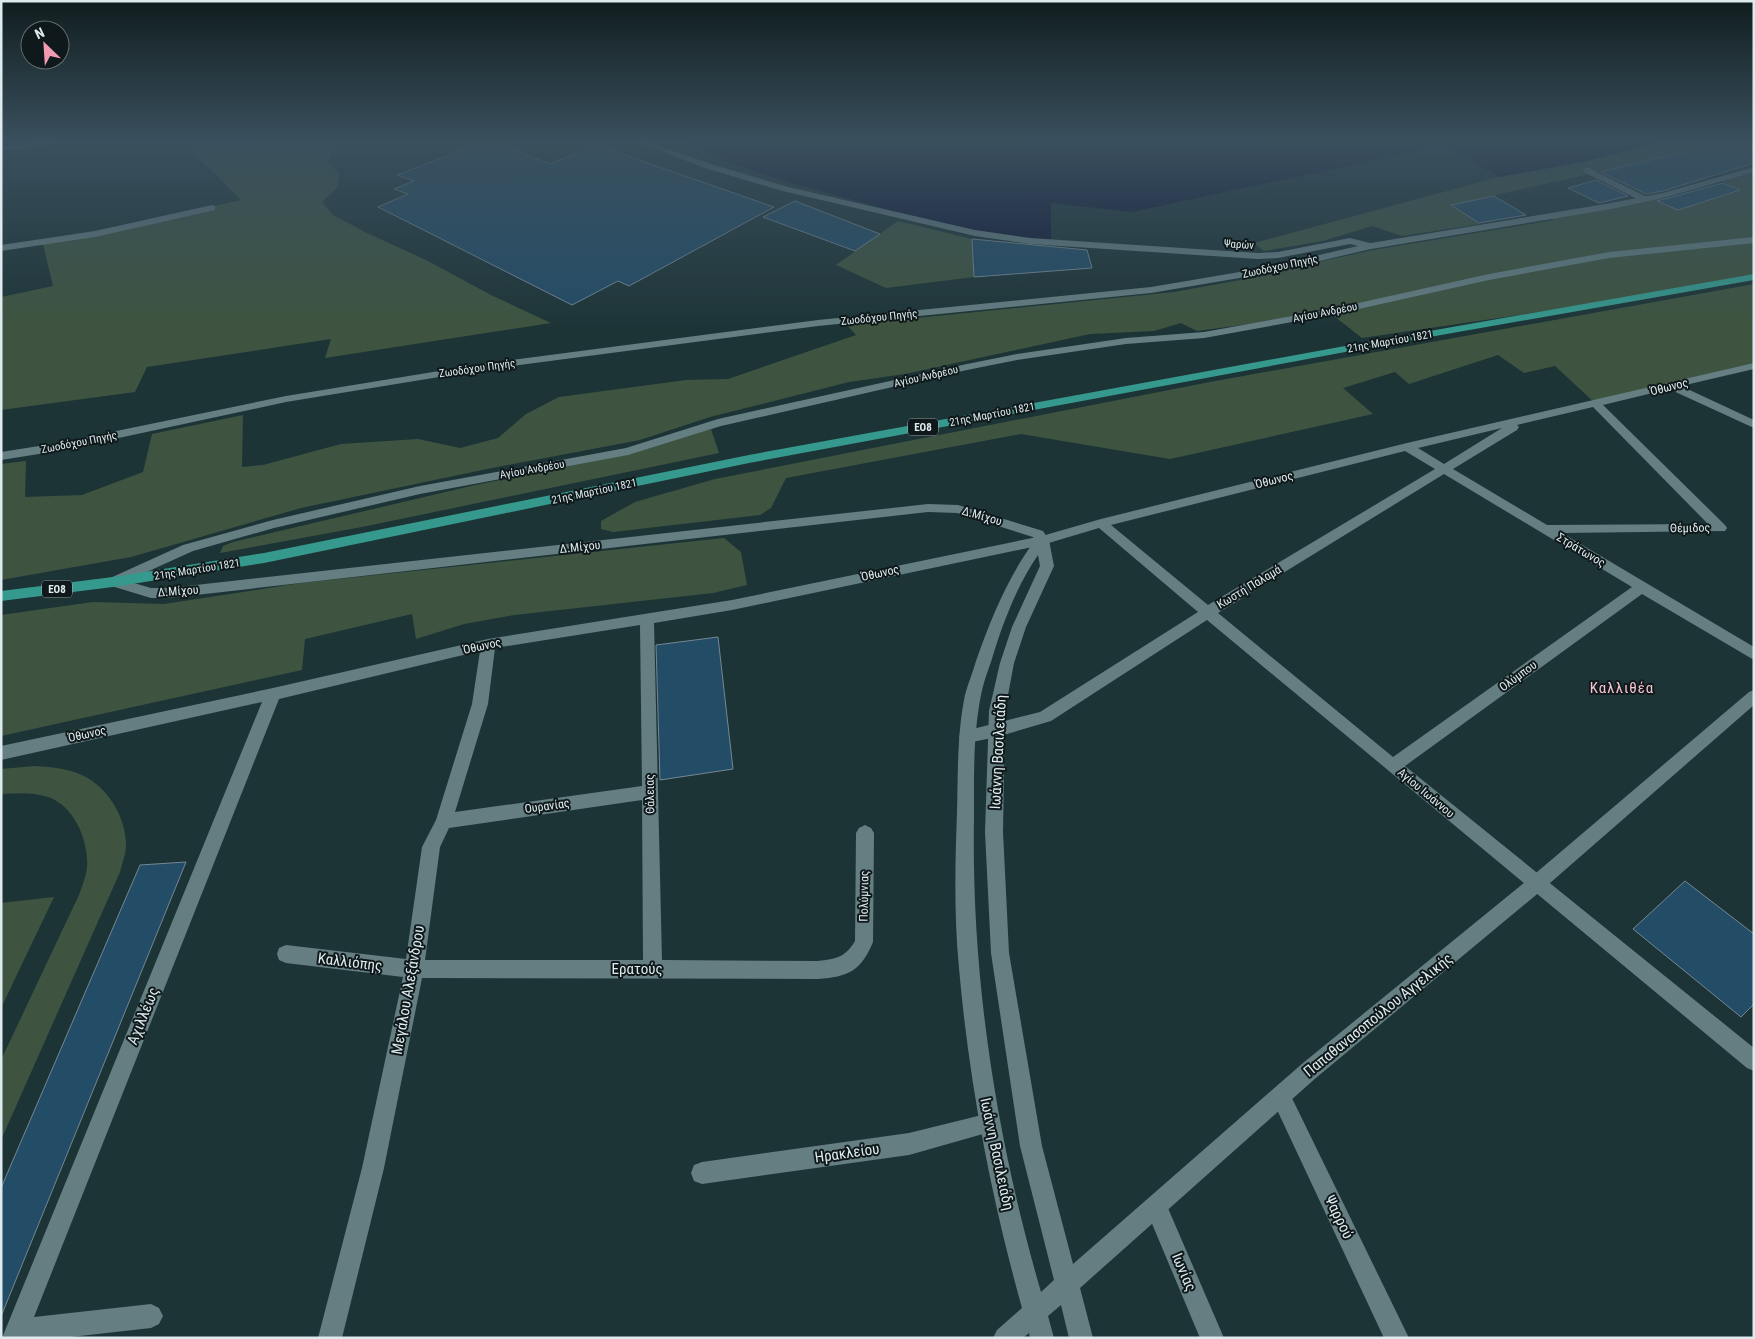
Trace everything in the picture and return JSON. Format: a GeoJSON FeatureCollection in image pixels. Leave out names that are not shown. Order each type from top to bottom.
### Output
{"type":"FeatureCollection","features":[{"type":"Feature","properties":{"kind":"main road","name":"21ης Μαρτίου 1821"},"geometry":{"type":"LineString","coordinates":[[113,582],[264,558],[749,459],[1365,345],[1754,277]]}},
{"type":"Feature","properties":{"kind":"main road","name":"ΕΟ8"},"geometry":{"type":"LineString","coordinates":[[1,596],[113,582]]}},
{"type":"Feature","properties":{"kind":"street","name":"Ψαρών"},"geometry":{"type":"LineString","coordinates":[[847,203],[996,237],[1258,256],[1350,242],[1371,246]]}},
{"type":"Feature","properties":{"kind":"street","name":"Ζωοδόχου Πηγής"},"geometry":{"type":"LineString","coordinates":[[1,456],[58,447],[286,400],[397,380],[818,324],[1151,290],[1262,271],[1371,246],[1622,203]]}},
{"type":"Feature","properties":{"kind":"street"},"geometry":{"type":"LineString","coordinates":[[1,248],[95,234],[212,208]]}},
{"type":"Feature","properties":{"kind":"street","name":"Αγίου Ανδρέου"},"geometry":{"type":"LineString","coordinates":[[113,582],[188,548],[273,524],[420,490],[628,451],[682,434],[781,408],[1017,356],[1126,341],[1204,335],[1336,311],[1489,277],[1609,255],[1754,240]]}},
{"type":"Feature","properties":{"kind":"street","name":"Όθωνος"},"geometry":{"type":"LineString","coordinates":[[1,753],[273,694],[488,644],[732,605],[1042,540],[1101,523],[1407,447],[1754,366]]}},
{"type":"Feature","properties":{"kind":"street"},"geometry":{"type":"LineString","coordinates":[[1670,386],[1754,425]]}},
{"type":"Feature","properties":{"kind":"street","name":"Θέμιδος"},"geometry":{"type":"LineString","coordinates":[[1546,530],[1720,528],[1596,404]]}},
{"type":"Feature","properties":{"kind":"street","name":"Κωστή Παλαμά"},"geometry":{"type":"LineString","coordinates":[[967,737],[997,731],[1045,717],[1208,612],[1525,420]]}},
{"type":"Feature","properties":{"kind":"street","name":"Στράτωνος"},"geometry":{"type":"LineString","coordinates":[[1407,447],[1754,654]]}},
{"type":"Feature","properties":{"kind":"street","name":"Δ.Μίχου"},"geometry":{"type":"LineString","coordinates":[[113,582],[151,593],[169,593],[367,569],[670,538],[928,508],[958,509],[1038,534],[1042,540]]}},
{"type":"Feature","properties":{"kind":"street","name":"Αγίου Ιωάννου"},"geometry":{"type":"LineString","coordinates":[[1101,523],[1536,884],[1753,1060]]}},
{"type":"Feature","properties":{"kind":"street","name":"Ιωάννη Βασιλειάδη"},"geometry":{"type":"LineString","coordinates":[[1042,540],[1047,566],[1019,626],[1007,663],[997,711],[994,832],[1000,953],[1032,1146],[1081,1338]]}},
{"type":"Feature","properties":{"kind":"street","name":"Ιωάννη Βασιλειάδη"},"geometry":{"type":"LineString","coordinates":[[1042,540],[1024,565],[996,623],[973,694],[967,737],[964,862],[968,967],[975,1033],[990,1123],[1014,1238],[1042,1338]]}},
{"type":"Feature","properties":{"kind":"street","name":"Ολύμπου"},"geometry":{"type":"LineString","coordinates":[[1393,766],[1642,587]]}},
{"type":"Feature","properties":{"kind":"street","name":"Θάλειας"},"geometry":{"type":"LineString","coordinates":[[647,619],[653,969]]}},
{"type":"Feature","properties":{"kind":"street","name":"Μεγάλου Αλεξάνδρου"},"geometry":{"type":"LineString","coordinates":[[330,1338],[373,1168],[414,969],[431,847],[444,821],[480,704],[488,644]]}},
{"type":"Feature","properties":{"kind":"street","name":"Αχιλλέως"},"geometry":{"type":"LineString","coordinates":[[15,1334],[273,694]]}},
{"type":"Feature","properties":{"kind":"street","name":"Παπαθανασοπούλου Αγγελικής"},"geometry":{"type":"LineString","coordinates":[[1005,1338],[1310,1070],[1536,884],[1754,696]]}},
{"type":"Feature","properties":{"kind":"street","name":"Ουρανίας"},"geometry":{"type":"LineString","coordinates":[[444,821],[649,792]]}},
{"type":"Feature","properties":{"kind":"street","name":"Πολύμνιας"},"geometry":{"type":"LineString","coordinates":[[856,958],[864,942],[865,833]]}},
{"type":"Feature","properties":{"kind":"street","name":"Καλλιόπης"},"geometry":{"type":"LineString","coordinates":[[286,954],[414,969]]}},
{"type":"Feature","properties":{"kind":"street","name":"Ερατούς"},"geometry":{"type":"LineString","coordinates":[[414,969],[818,970],[842,968],[856,958]]}},
{"type":"Feature","properties":{"kind":"street","name":"Ψαρρού"},"geometry":{"type":"LineString","coordinates":[[1281,1097],[1398,1338]]}},
{"type":"Feature","properties":{"kind":"street","name":"Ηρακλείου"},"geometry":{"type":"LineString","coordinates":[[702,1173],[909,1144],[990,1123]]}},
{"type":"Feature","properties":{"kind":"street","name":"Ιωνίας"},"geometry":{"type":"LineString","coordinates":[[1156,1207],[1212,1338]]}},
{"type":"Feature","properties":{"kind":"street"},"geometry":{"type":"LineString","coordinates":[[15,1334],[151,1316]]}},
{"type":"Feature","properties":{"kind":"green space"},"geometry":{"type":"Polygon","coordinates":[[[226,203],[323,203],[333,215],[365,232],[428,261],[491,295],[551,323],[325,358],[331,339],[147,367],[135,392],[1,410],[1,297],[53,286],[42,240],[130,225],[226,203]]]}},
{"type":"Feature","properties":{"kind":"green space"},"geometry":{"type":"Polygon","coordinates":[[[1401,203],[1459,203],[1452,205],[1480,224],[1402,236],[1372,226],[1323,241],[1264,251],[1254,243],[1401,203]]]}},
{"type":"Feature","properties":{"kind":"green space"},"geometry":{"type":"Polygon","coordinates":[[[1620,203],[1662,203],[1678,210],[1699,203],[1754,203],[1754,276],[1696,289],[1362,338],[1325,309],[1264,322],[1197,331],[1181,323],[1154,331],[1090,334],[905,374],[849,382],[710,417],[640,440],[492,468],[301,508],[131,557],[1,580],[1,464],[26,461],[25,497],[82,495],[143,472],[152,434],[243,415],[242,467],[263,465],[341,444],[418,439],[460,448],[498,438],[526,414],[559,397],[686,380],[728,379],[856,335],[847,325],[1174,292],[1273,274],[1276,271],[1373,250],[1554,220],[1550,217],[1620,203]]]}},
{"type":"Feature","properties":{"kind":"green space"},"geometry":{"type":"Polygon","coordinates":[[[898,221],[972,239],[974,277],[886,288],[836,265],[898,221]]]}},
{"type":"Feature","properties":{"kind":"green space"},"geometry":{"type":"Polygon","coordinates":[[[1754,284],[1754,366],[1596,404],[1555,366],[1524,373],[1498,355],[1409,384],[1395,372],[1343,388],[1373,414],[1170,459],[1021,434],[786,478],[771,508],[760,515],[613,532],[601,529],[601,521],[635,502],[715,479],[1210,382],[1754,284]]]}},
{"type":"Feature","properties":{"kind":"green space"},"geometry":{"type":"Polygon","coordinates":[[[711,429],[719,453],[362,527],[220,553],[223,546],[233,542],[471,486],[628,454],[711,429]]]}},
{"type":"Feature","properties":{"kind":"green space"},"geometry":{"type":"Polygon","coordinates":[[[724,538],[741,552],[747,585],[713,593],[514,615],[464,624],[416,639],[412,614],[305,639],[302,670],[1,736],[1,615],[93,602],[164,604],[301,583],[724,538]]]}},
{"type":"Feature","properties":{"kind":"green space"},"geometry":{"type":"Polygon","coordinates":[[[35,766],[72,771],[87,778],[105,792],[122,822],[126,848],[120,872],[1,1140],[1,1060],[79,895],[87,868],[86,847],[83,836],[66,808],[42,795],[25,793],[1,794],[1,769],[35,766]]]}},
{"type":"Feature","properties":{"kind":"green space"},"geometry":{"type":"Polygon","coordinates":[[[54,897],[1,1008],[1,903],[54,897]]]}},
{"type":"Feature","properties":{"kind":"water"},"geometry":{"type":"Polygon","coordinates":[[[864,203],[1051,203],[1051,239],[996,234],[968,229],[864,203]]]}},
{"type":"Feature","properties":{"kind":"water"},"geometry":{"type":"Polygon","coordinates":[[[1055,203],[1172,203],[1132,212],[1055,203]]]}},
{"type":"Feature","properties":{"kind":"building"},"geometry":{"type":"Polygon","coordinates":[[[386,203],[764,203],[774,207],[629,286],[618,281],[572,305],[378,207],[386,203]]]}},
{"type":"Feature","properties":{"kind":"building"},"geometry":{"type":"Polygon","coordinates":[[[790,203],[801,203],[880,234],[855,251],[763,217],[790,203]]]}},
{"type":"Feature","properties":{"kind":"building"},"geometry":{"type":"Polygon","coordinates":[[[1507,203],[1526,215],[1479,223],[1451,205],[1507,203]]]}},
{"type":"Feature","properties":{"kind":"building"},"geometry":{"type":"Polygon","coordinates":[[[1663,203],[1698,203],[1678,210],[1663,203]]]}},
{"type":"Feature","properties":{"kind":"building"},"geometry":{"type":"Polygon","coordinates":[[[972,239],[1087,250],[1092,268],[974,277],[972,239]]]}},
{"type":"Feature","properties":{"kind":"building"},"geometry":{"type":"Polygon","coordinates":[[[718,637],[733,769],[660,780],[656,645],[718,637]]]}},
{"type":"Feature","properties":{"kind":"building"},"geometry":{"type":"Polygon","coordinates":[[[186,862],[1,1314],[1,1188],[140,865],[186,862]]]}},
{"type":"Feature","properties":{"kind":"building"},"geometry":{"type":"Polygon","coordinates":[[[1685,881],[1754,934],[1754,1004],[1741,1017],[1633,929],[1685,881]]]}},
{"type":"Feature","properties":{"kind":"district","name":"Καλλιθέα"},"geometry":{"type":"Point","coordinates":[1622,688]}}]}
